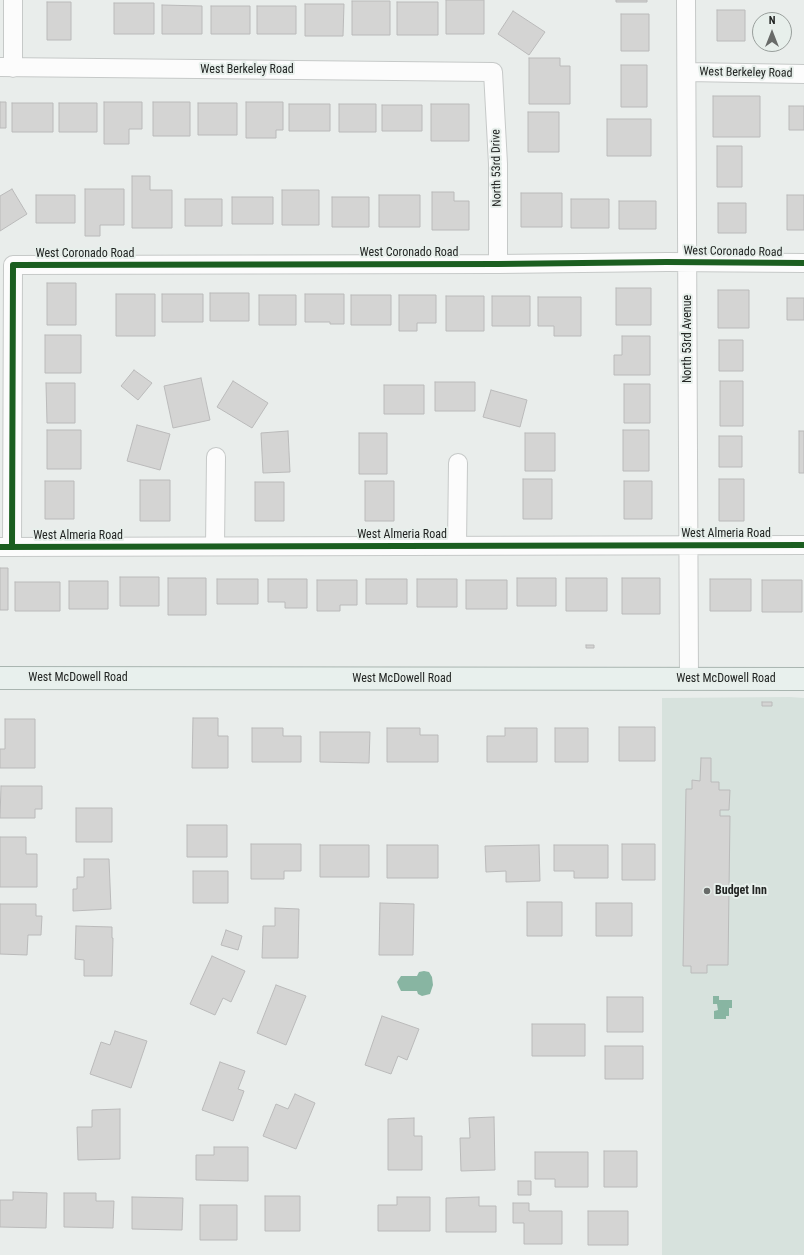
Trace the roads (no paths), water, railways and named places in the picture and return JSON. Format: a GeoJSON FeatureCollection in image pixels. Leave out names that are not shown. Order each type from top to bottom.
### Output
{"type":"FeatureCollection","features":[{"type":"Feature","properties":{"kind":"main road","name":"West McDowell Road"},"geometry":{"type":"LineString","coordinates":[[0,678],[804,679]]}},
{"type":"Feature","properties":{"kind":"street"},"geometry":{"type":"LineString","coordinates":[[7,68],[13,0]]}},
{"type":"Feature","properties":{"kind":"street","name":"North 53rd Avenue"},"geometry":{"type":"LineString","coordinates":[[686,0],[689,679]]}},
{"type":"Feature","properties":{"kind":"street","name":"West Berkeley Road"},"geometry":{"type":"LineString","coordinates":[[7,68],[493,72]]}},
{"type":"Feature","properties":{"kind":"street","name":"North 53rd Drive"},"geometry":{"type":"LineString","coordinates":[[493,72],[498,164],[498,264]]}},
{"type":"Feature","properties":{"kind":"street","name":"West Berkeley Road"},"geometry":{"type":"LineString","coordinates":[[687,72],[804,74]]}},
{"type":"Feature","properties":{"kind":"street","name":"West Coronado Road"},"geometry":{"type":"LineString","coordinates":[[6,547],[13,265],[688,262],[804,263]]}},
{"type":"Feature","properties":{"kind":"street"},"geometry":{"type":"LineString","coordinates":[[215,546],[216,457]]}},
{"type":"Feature","properties":{"kind":"street"},"geometry":{"type":"LineString","coordinates":[[457,546],[458,463]]}},
{"type":"Feature","properties":{"kind":"street","name":"West Almeria Road"},"geometry":{"type":"LineString","coordinates":[[6,547],[804,545]]}},
{"type":"Feature","properties":{"kind":"place","name":"Budget Inn"},"geometry":{"type":"Point","coordinates":[707,891]}}]}
